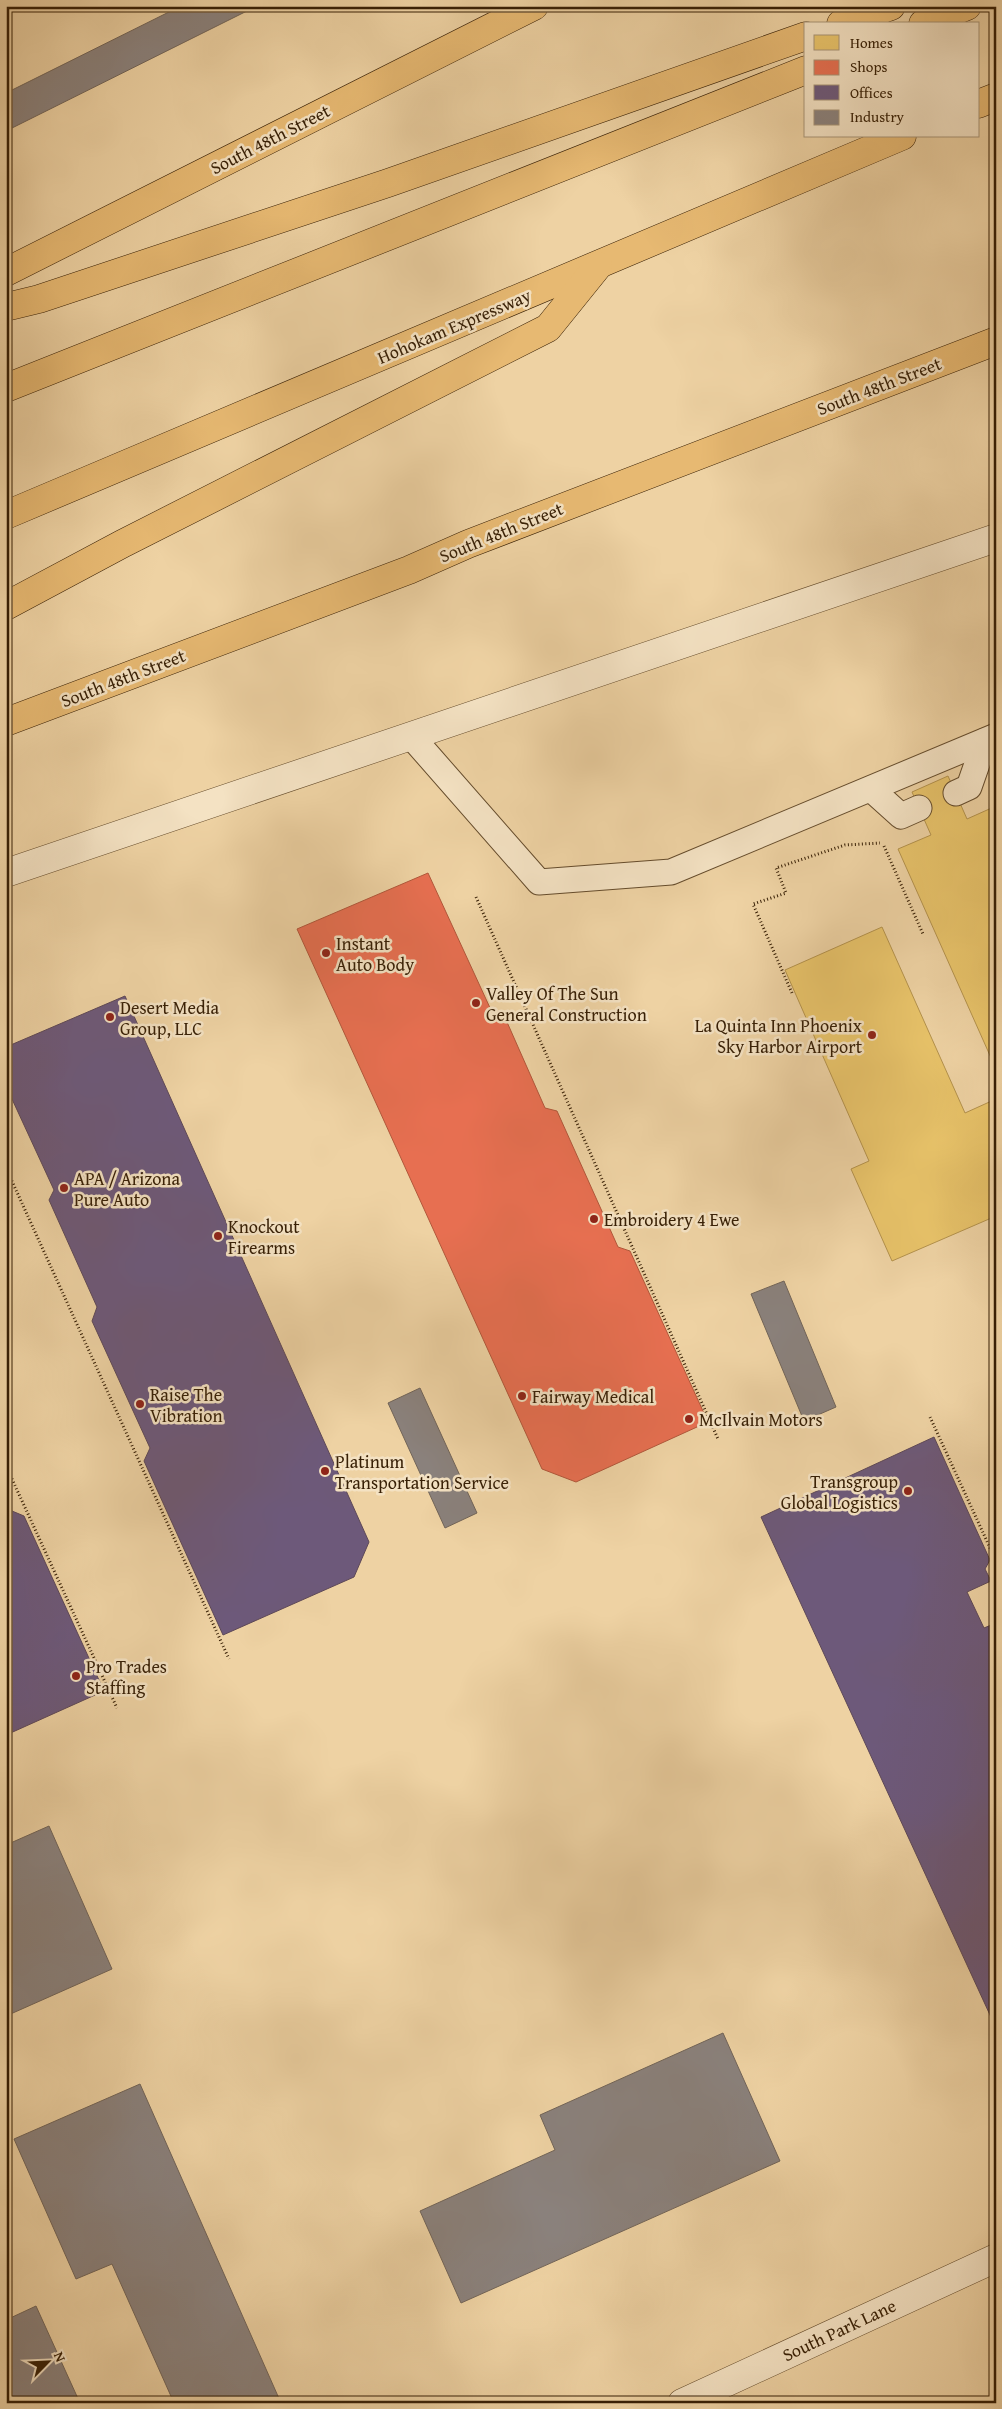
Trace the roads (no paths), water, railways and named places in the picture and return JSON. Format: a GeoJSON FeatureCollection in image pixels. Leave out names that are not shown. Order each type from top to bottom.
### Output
{"type":"FeatureCollection","features":[{"type":"Feature","properties":{"kind":"highway","name":"South 48th Street"},"geometry":{"type":"LineString","coordinates":[[6,272],[534,6]]}},
{"type":"Feature","properties":{"kind":"highway"},"geometry":{"type":"LineString","coordinates":[[847,22],[891,6]]}},
{"type":"Feature","properties":{"kind":"highway"},"geometry":{"type":"LineString","coordinates":[[928,22],[968,6]]}},
{"type":"Feature","properties":{"kind":"highway"},"geometry":{"type":"LineString","coordinates":[[6,307],[39,299],[378,186],[804,37]]}},
{"type":"Feature","properties":{"kind":"highway"},"geometry":{"type":"LineString","coordinates":[[6,388],[804,71]]}},
{"type":"Feature","properties":{"kind":"highway"},"geometry":{"type":"LineString","coordinates":[[980,103],[996,96]]}},
{"type":"Feature","properties":{"kind":"highway","name":"Hohokam Expressway"},"geometry":{"type":"LineString","coordinates":[[6,515],[897,138]]}},
{"type":"Feature","properties":{"kind":"highway"},"geometry":{"type":"LineString","coordinates":[[6,606],[131,539],[548,328],[599,264]]}},
{"type":"Feature","properties":{"kind":"highway","name":"South 48th Street"},"geometry":{"type":"LineString","coordinates":[[6,722],[409,570],[477,541],[996,341]]}},
{"type":"Feature","properties":{"kind":"street"},"geometry":{"type":"LineString","coordinates":[[6,873],[996,538]]}},
{"type":"Feature","properties":{"kind":"street","name":"South Park Lane"},"geometry":{"type":"LineString","coordinates":[[682,2403],[996,2258]]}},
{"type":"Feature","properties":{"kind":"lane"},"geometry":{"type":"LineString","coordinates":[[411,736],[539,882],[671,872],[990,739]]}},
{"type":"Feature","properties":{"kind":"lane"},"geometry":{"type":"LineString","coordinates":[[956,793],[969,787],[990,739]]}},
{"type":"Feature","properties":{"kind":"lane"},"geometry":{"type":"LineString","coordinates":[[871,789],[901,816],[919,808]]}},
{"type":"Feature","properties":{"kind":"place","name":"Instant Auto Body"},"geometry":{"type":"Point","coordinates":[326,953]}},
{"type":"Feature","properties":{"kind":"place","name":"Valley Of The Sun General Construction"},"geometry":{"type":"Point","coordinates":[476,1003]}},
{"type":"Feature","properties":{"kind":"place","name":"Desert Media Group, LLC"},"geometry":{"type":"Point","coordinates":[110,1017]}},
{"type":"Feature","properties":{"kind":"place","name":"La Quinta Inn Phoenix Sky Harbor Airport"},"geometry":{"type":"Point","coordinates":[872,1035]}},
{"type":"Feature","properties":{"kind":"place","name":"APA / Arizona Pure Auto"},"geometry":{"type":"Point","coordinates":[64,1188]}},
{"type":"Feature","properties":{"kind":"place","name":"Embroidery 4 Ewe"},"geometry":{"type":"Point","coordinates":[594,1219]}},
{"type":"Feature","properties":{"kind":"place","name":"Knockout Firearms"},"geometry":{"type":"Point","coordinates":[218,1236]}},
{"type":"Feature","properties":{"kind":"place","name":"Fairway Medical"},"geometry":{"type":"Point","coordinates":[522,1396]}},
{"type":"Feature","properties":{"kind":"place","name":"Raise The Vibration"},"geometry":{"type":"Point","coordinates":[140,1404]}},
{"type":"Feature","properties":{"kind":"place","name":"McIlvain Motors"},"geometry":{"type":"Point","coordinates":[689,1419]}},
{"type":"Feature","properties":{"kind":"place","name":"Platinum Transportation Service"},"geometry":{"type":"Point","coordinates":[325,1471]}},
{"type":"Feature","properties":{"kind":"place","name":"Transgroup Global Logistics"},"geometry":{"type":"Point","coordinates":[908,1491]}},
{"type":"Feature","properties":{"kind":"place","name":"Pro Trades Staffing"},"geometry":{"type":"Point","coordinates":[76,1676]}}]}
